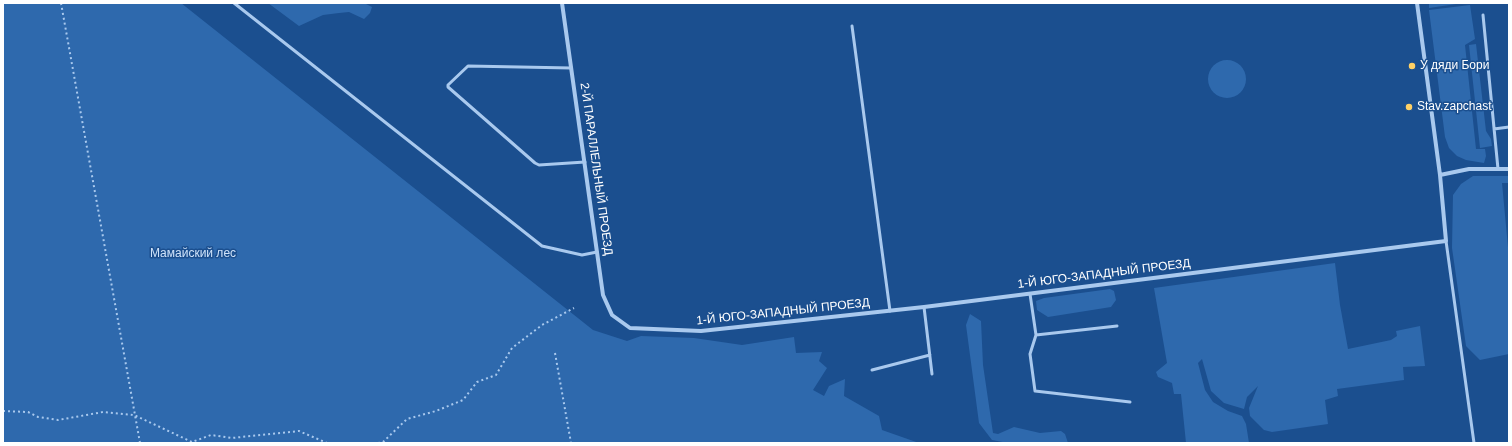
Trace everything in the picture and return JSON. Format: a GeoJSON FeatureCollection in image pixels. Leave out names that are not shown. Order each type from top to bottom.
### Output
{"type":"FeatureCollection","features":[{"type":"Feature","properties":{"kind":"street","name":"2-Й ПАРАЛЛЕЛЬНЫЙ ПРОЕЗД"},"geometry":{"type":"LineString","coordinates":[[562,3],[603,295],[612,315],[630,328]]}},
{"type":"Feature","properties":{"kind":"street"},"geometry":{"type":"LineString","coordinates":[[1418,3],[1440,175],[1446,241]]}},
{"type":"Feature","properties":{"kind":"street"},"geometry":{"type":"LineString","coordinates":[[1440,175],[1469,169],[1509,169]]}},
{"type":"Feature","properties":{"kind":"street","name":"1-Й ЮГО-ЗАПАДНЫЙ ПРОЕЗД"},"geometry":{"type":"LineString","coordinates":[[630,328],[701,331],[890,311],[1446,241]]}},
{"type":"Feature","properties":{"kind":"lane"},"geometry":{"type":"LineString","coordinates":[[234,3],[542,246],[582,255],[597,252]]}},
{"type":"Feature","properties":{"kind":"lane"},"geometry":{"type":"LineString","coordinates":[[1483,15],[1498,169]]}},
{"type":"Feature","properties":{"kind":"lane"},"geometry":{"type":"LineString","coordinates":[[852,26],[890,311]]}},
{"type":"Feature","properties":{"kind":"lane"},"geometry":{"type":"LineString","coordinates":[[572,68],[468,66],[448,85],[448,87],[535,163],[540,165],[585,162]]}},
{"type":"Feature","properties":{"kind":"lane"},"geometry":{"type":"LineString","coordinates":[[1494,129],[1509,127]]}},
{"type":"Feature","properties":{"kind":"lane"},"geometry":{"type":"LineString","coordinates":[[1446,241],[1474,443]]}},
{"type":"Feature","properties":{"kind":"lane"},"geometry":{"type":"LineString","coordinates":[[1030,294],[1036,335],[1030,354],[1034,391],[1130,402]]}},
{"type":"Feature","properties":{"kind":"lane"},"geometry":{"type":"LineString","coordinates":[[924,307],[932,374]]}},
{"type":"Feature","properties":{"kind":"lane"},"geometry":{"type":"LineString","coordinates":[[1036,335],[1117,326]]}},
{"type":"Feature","properties":{"kind":"lane"},"geometry":{"type":"LineString","coordinates":[[872,370],[930,355]]}},
{"type":"Feature","properties":{"kind":"path"},"geometry":{"type":"LineString","coordinates":[[61,3],[140,443]]}},
{"type":"Feature","properties":{"kind":"path"},"geometry":{"type":"LineString","coordinates":[[378,443],[383,442],[407,419],[436,411],[463,400],[477,382],[496,375],[512,348],[542,325],[574,308]]}},
{"type":"Feature","properties":{"kind":"path"},"geometry":{"type":"LineString","coordinates":[[555,353],[571,443]]}},
{"type":"Feature","properties":{"kind":"path"},"geometry":{"type":"LineString","coordinates":[[3,412],[28,412],[38,417],[58,420],[78,415],[104,412],[136,416],[192,442],[211,435],[232,438],[298,431],[327,443]]}},
{"type":"Feature","properties":{"kind":"green space","name":"Мамайский лес"},"geometry":{"type":"Polygon","coordinates":[[[3,3],[181,3],[593,330],[627,341],[641,336],[694,338],[742,345],[794,337],[796,353],[822,352],[819,361],[827,368],[813,390],[824,396],[829,386],[845,379],[844,396],[879,416],[882,430],[919,443],[3,443],[3,3]]]}},
{"type":"Feature","properties":{"kind":"green space"},"geometry":{"type":"Polygon","coordinates":[[[268,3],[364,3],[372,7],[370,13],[364,19],[349,12],[339,13],[323,15],[299,26],[268,3]]]}},
{"type":"Feature","properties":{"kind":"green space"},"geometry":{"type":"Polygon","coordinates":[[[1429,3],[1463,3],[1429,8],[1429,3]]]}},
{"type":"Feature","properties":{"kind":"green space"},"geometry":{"type":"Polygon","coordinates":[[[1470,5],[1475,39],[1465,45],[1476,149],[1485,149],[1486,156],[1484,163],[1466,160],[1457,156],[1449,148],[1445,137],[1429,10],[1470,5]]]}},
{"type":"Feature","properties":{"kind":"green space"},"geometry":{"type":"Polygon","coordinates":[[[1476,44],[1486,131],[1491,139],[1492,146],[1480,148],[1469,45],[1476,44]]]}},
{"type":"Feature","properties":{"kind":"green space"},"geometry":{"type":"Polygon","coordinates":[[[1223,60],[1231,60],[1238,63],[1243,68],[1246,79],[1243,90],[1238,95],[1231,98],[1223,98],[1216,95],[1211,90],[1208,83],[1208,75],[1211,68],[1216,63],[1223,60]]]}},
{"type":"Feature","properties":{"kind":"green space"},"geometry":{"type":"Polygon","coordinates":[[[1473,176],[1509,176],[1509,183],[1502,183],[1509,258],[1509,354],[1480,360],[1466,346],[1452,248],[1453,195],[1461,184],[1473,176]]]}},
{"type":"Feature","properties":{"kind":"green space"},"geometry":{"type":"Polygon","coordinates":[[[1335,263],[1340,305],[1348,349],[1391,340],[1397,336],[1396,331],[1420,326],[1425,366],[1403,367],[1404,380],[1337,389],[1338,396],[1325,400],[1328,424],[1272,432],[1264,430],[1250,416],[1249,408],[1258,386],[1247,397],[1244,409],[1224,403],[1211,391],[1202,359],[1198,363],[1205,390],[1213,402],[1228,411],[1242,416],[1246,424],[1249,443],[1186,443],[1181,394],[1174,394],[1172,383],[1158,377],[1156,372],[1167,363],[1154,288],[1335,263]]]}},
{"type":"Feature","properties":{"kind":"green space"},"geometry":{"type":"Polygon","coordinates":[[[1110,289],[1114,291],[1116,300],[1111,307],[1048,317],[1037,310],[1036,301],[1044,298],[1110,289]]]}},
{"type":"Feature","properties":{"kind":"green space"},"geometry":{"type":"Polygon","coordinates":[[[970,314],[981,321],[983,365],[993,433],[998,434],[1014,427],[1040,433],[1061,431],[1065,434],[1068,443],[1008,443],[992,440],[979,423],[966,325],[970,314]]]}},
{"type":"Feature","properties":{"kind":"place","name":"У дяди Бори"},"geometry":{"type":"Point","coordinates":[1412,66]}},
{"type":"Feature","properties":{"kind":"place","name":"Stav.zapchast"},"geometry":{"type":"Point","coordinates":[1409,107]}}]}
